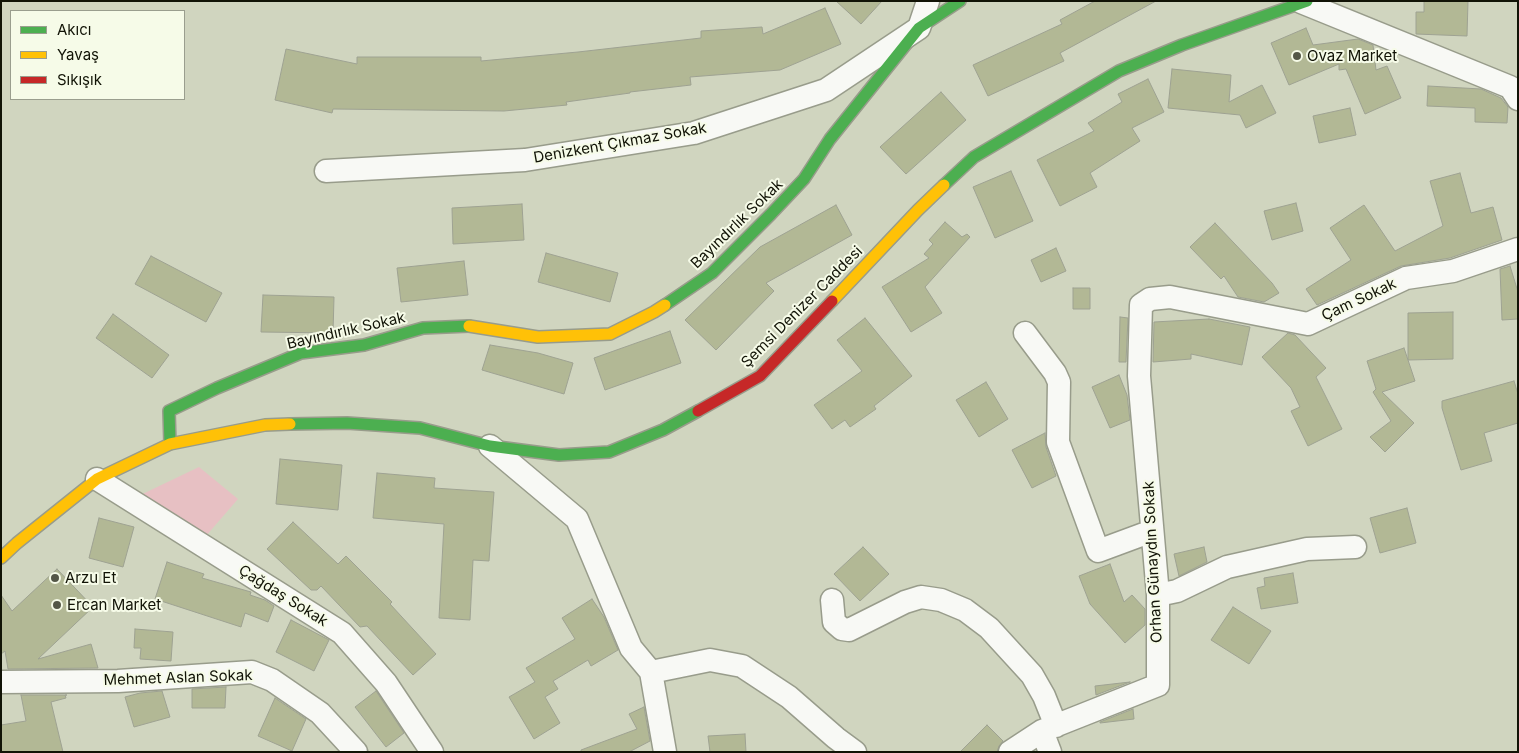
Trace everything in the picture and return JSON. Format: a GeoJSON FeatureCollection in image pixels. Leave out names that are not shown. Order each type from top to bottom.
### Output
{"type":"FeatureCollection","features":[{"type":"Feature","properties":{"kind":"main road"},"geometry":{"type":"LineString","coordinates":[[920,28],[960,1]]}},
{"type":"Feature","properties":{"kind":"main road","name":"Şemsi Denizer Caddesi"},"geometry":{"type":"LineString","coordinates":[[1,558],[97,479],[170,444],[265,425],[347,423],[420,428],[490,446],[558,455],[609,452],[662,430],[760,376],[918,210],[974,157],[1119,71],[1182,45],[1304,2]]}},
{"type":"Feature","properties":{"kind":"main road","name":"Bayındırlık Sokak"},"geometry":{"type":"LineString","coordinates":[[170,444],[169,411],[217,388],[301,353],[364,345],[423,328],[474,326],[538,337],[610,334],[654,312],[712,273],[804,179],[830,138],[920,28]]}},
{"type":"Feature","properties":{"kind":"street"},"geometry":{"type":"LineString","coordinates":[[920,28],[928,1]]}},
{"type":"Feature","properties":{"kind":"street"},"geometry":{"type":"LineString","coordinates":[[1304,2],[1510,87],[1518,99]]}},
{"type":"Feature","properties":{"kind":"street","name":"Denizkent Çıkmaz Sokak"},"geometry":{"type":"LineString","coordinates":[[326,171],[525,160],[694,132],[826,90],[920,28]]}},
{"type":"Feature","properties":{"kind":"street","name":"Çam Sokak"},"geometry":{"type":"LineString","coordinates":[[1141,305],[1150,299],[1170,297],[1308,324],[1406,278],[1453,271],[1518,249]]}},
{"type":"Feature","properties":{"kind":"street","name":"Orhan Günaydın Sokak"},"geometry":{"type":"LineString","coordinates":[[1010,752],[1049,728],[1158,685],[1158,595],[1139,376],[1141,305]]}},
{"type":"Feature","properties":{"kind":"street"},"geometry":{"type":"LineString","coordinates":[[1025,333],[1056,373],[1059,382],[1058,442],[1098,551],[1152,531]]}},
{"type":"Feature","properties":{"kind":"street"},"geometry":{"type":"LineString","coordinates":[[490,446],[577,518],[631,648],[651,672],[665,752]]}},
{"type":"Feature","properties":{"kind":"street","name":"Çağdaş Sokak"},"geometry":{"type":"LineString","coordinates":[[97,479],[342,633],[386,683],[432,752]]}},
{"type":"Feature","properties":{"kind":"street"},"geometry":{"type":"LineString","coordinates":[[1158,595],[1177,591],[1227,567],[1307,549],[1355,547]]}},
{"type":"Feature","properties":{"kind":"street"},"geometry":{"type":"LineString","coordinates":[[832,600],[834,622],[842,629],[849,630],[905,602],[921,597],[941,600],[965,610],[989,628],[1032,675],[1044,696],[1049,728],[1050,752]]}},
{"type":"Feature","properties":{"kind":"street"},"geometry":{"type":"LineString","coordinates":[[651,672],[710,660],[742,666],[789,697],[855,752]]}},
{"type":"Feature","properties":{"kind":"street","name":"Mehmet Aslan Sokak"},"geometry":{"type":"LineString","coordinates":[[1,682],[118,681],[252,672],[272,680],[320,713],[356,752]]}},
{"type":"Feature","properties":{"kind":"shaded area"},"geometry":{"type":"Polygon","coordinates":[[[199,467],[238,499],[199,544],[130,500],[199,467]]]}},
{"type":"Feature","properties":{"kind":"building"},"geometry":{"type":"Polygon","coordinates":[[[836,1],[882,1],[861,24],[836,1]]]}},
{"type":"Feature","properties":{"kind":"building"},"geometry":{"type":"Polygon","coordinates":[[[1095,1],[1156,1],[1060,53],[1064,61],[988,96],[973,65],[1062,24],[1060,20],[1095,1]]]}},
{"type":"Feature","properties":{"kind":"building"},"geometry":{"type":"Polygon","coordinates":[[[1424,1],[1468,1],[1467,36],[1416,34],[1416,12],[1424,12],[1424,1]]]}},
{"type":"Feature","properties":{"kind":"building"},"geometry":{"type":"Polygon","coordinates":[[[825,8],[841,44],[780,70],[690,77],[691,85],[566,102],[567,105],[504,111],[333,109],[332,113],[275,100],[286,49],[357,64],[357,57],[481,57],[481,61],[701,38],[701,31],[762,27],[763,34],[825,8]]]}},
{"type":"Feature","properties":{"kind":"building"},"geometry":{"type":"Polygon","coordinates":[[[1306,28],[1313,45],[1358,39],[1373,45],[1376,70],[1387,66],[1401,98],[1365,114],[1346,69],[1339,70],[1339,64],[1289,85],[1271,43],[1306,28]]]}},
{"type":"Feature","properties":{"kind":"building"},"geometry":{"type":"Polygon","coordinates":[[[1172,69],[1231,75],[1229,102],[1262,85],[1276,113],[1246,128],[1240,115],[1168,108],[1172,69]]]}},
{"type":"Feature","properties":{"kind":"building"},"geometry":{"type":"Polygon","coordinates":[[[1148,79],[1164,112],[1132,128],[1140,141],[1090,173],[1097,187],[1060,206],[1037,160],[1094,131],[1088,123],[1122,102],[1118,94],[1148,79]]]}},
{"type":"Feature","properties":{"kind":"building"},"geometry":{"type":"Polygon","coordinates":[[[1428,86],[1481,89],[1501,98],[1508,107],[1507,123],[1475,122],[1475,108],[1427,106],[1428,86]]]}},
{"type":"Feature","properties":{"kind":"building"},"geometry":{"type":"Polygon","coordinates":[[[941,92],[966,120],[906,174],[880,147],[941,92]]]}},
{"type":"Feature","properties":{"kind":"building"},"geometry":{"type":"Polygon","coordinates":[[[1350,108],[1356,135],[1319,143],[1313,116],[1350,108]]]}},
{"type":"Feature","properties":{"kind":"building"},"geometry":{"type":"Polygon","coordinates":[[[1011,171],[1033,221],[995,238],[973,187],[1011,171]]]}},
{"type":"Feature","properties":{"kind":"building"},"geometry":{"type":"Polygon","coordinates":[[[1460,173],[1471,213],[1493,207],[1502,240],[1450,258],[1401,266],[1317,305],[1306,289],[1351,260],[1330,228],[1364,205],[1395,251],[1443,226],[1430,181],[1460,173]]]}},
{"type":"Feature","properties":{"kind":"building"},"geometry":{"type":"Polygon","coordinates":[[[1296,203],[1303,231],[1272,240],[1264,211],[1296,203]]]}},
{"type":"Feature","properties":{"kind":"building"},"geometry":{"type":"Polygon","coordinates":[[[522,204],[524,240],[453,244],[452,208],[522,204]]]}},
{"type":"Feature","properties":{"kind":"building"},"geometry":{"type":"Polygon","coordinates":[[[836,205],[852,235],[766,283],[774,291],[716,350],[685,320],[760,247],[836,205]]]}},
{"type":"Feature","properties":{"kind":"building"},"geometry":{"type":"Polygon","coordinates":[[[945,222],[962,237],[967,234],[970,237],[925,287],[942,313],[911,332],[882,287],[929,258],[924,254],[933,244],[929,240],[945,222]]]}},
{"type":"Feature","properties":{"kind":"building"},"geometry":{"type":"Polygon","coordinates":[[[1215,223],[1272,283],[1279,293],[1264,302],[1238,297],[1224,276],[1221,279],[1190,247],[1215,223]]]}},
{"type":"Feature","properties":{"kind":"building"},"geometry":{"type":"Polygon","coordinates":[[[1056,248],[1066,271],[1041,282],[1031,260],[1056,248]]]}},
{"type":"Feature","properties":{"kind":"building"},"geometry":{"type":"Polygon","coordinates":[[[546,253],[618,273],[610,302],[538,282],[546,253]]]}},
{"type":"Feature","properties":{"kind":"building"},"geometry":{"type":"Polygon","coordinates":[[[151,256],[222,293],[206,322],[135,284],[151,256]]]}},
{"type":"Feature","properties":{"kind":"building"},"geometry":{"type":"Polygon","coordinates":[[[464,261],[468,295],[401,302],[397,268],[464,261]]]}},
{"type":"Feature","properties":{"kind":"building"},"geometry":{"type":"Polygon","coordinates":[[[1510,266],[1518,292],[1518,319],[1502,320],[1500,269],[1510,266]]]}},
{"type":"Feature","properties":{"kind":"building"},"geometry":{"type":"Polygon","coordinates":[[[1073,288],[1090,288],[1090,309],[1073,309],[1073,288]]]}},
{"type":"Feature","properties":{"kind":"building"},"geometry":{"type":"Polygon","coordinates":[[[263,295],[334,297],[333,333],[261,332],[263,295]]]}},
{"type":"Feature","properties":{"kind":"building"},"geometry":{"type":"Polygon","coordinates":[[[1453,312],[1453,359],[1408,360],[1408,313],[1453,312]]]}},
{"type":"Feature","properties":{"kind":"building"},"geometry":{"type":"Polygon","coordinates":[[[113,314],[169,355],[152,378],[96,338],[113,314]]]}},
{"type":"Feature","properties":{"kind":"building"},"geometry":{"type":"Polygon","coordinates":[[[1120,317],[1128,318],[1126,362],[1119,362],[1120,317]]]}},
{"type":"Feature","properties":{"kind":"building"},"geometry":{"type":"Polygon","coordinates":[[[865,318],[912,376],[874,406],[876,409],[850,427],[845,420],[832,429],[814,405],[862,371],[837,340],[865,318]]]}},
{"type":"Feature","properties":{"kind":"building"},"geometry":{"type":"Polygon","coordinates":[[[1209,319],[1250,327],[1242,365],[1191,354],[1191,359],[1153,362],[1154,322],[1209,319]]]}},
{"type":"Feature","properties":{"kind":"building"},"geometry":{"type":"Polygon","coordinates":[[[670,331],[681,363],[605,390],[594,358],[670,331]]]}},
{"type":"Feature","properties":{"kind":"building"},"geometry":{"type":"Polygon","coordinates":[[[1288,333],[1295,335],[1326,368],[1316,377],[1342,429],[1308,446],[1291,411],[1300,407],[1291,388],[1262,357],[1288,333]]]}},
{"type":"Feature","properties":{"kind":"building"},"geometry":{"type":"Polygon","coordinates":[[[490,345],[538,353],[573,363],[564,394],[482,370],[490,345]]]}},
{"type":"Feature","properties":{"kind":"building"},"geometry":{"type":"Polygon","coordinates":[[[1404,348],[1415,381],[1382,392],[1414,423],[1385,452],[1370,437],[1391,421],[1373,392],[1376,389],[1367,361],[1404,348]]]}},
{"type":"Feature","properties":{"kind":"building"},"geometry":{"type":"Polygon","coordinates":[[[1119,375],[1127,395],[1130,420],[1110,428],[1092,387],[1119,375]]]}},
{"type":"Feature","properties":{"kind":"building"},"geometry":{"type":"Polygon","coordinates":[[[1514,381],[1518,394],[1518,423],[1484,433],[1492,461],[1461,470],[1442,408],[1442,401],[1514,381]]]}},
{"type":"Feature","properties":{"kind":"building"},"geometry":{"type":"Polygon","coordinates":[[[986,382],[1008,419],[979,437],[956,400],[986,382]]]}},
{"type":"Feature","properties":{"kind":"building"},"geometry":{"type":"Polygon","coordinates":[[[1045,433],[1046,447],[1056,476],[1032,488],[1012,450],[1045,433]]]}},
{"type":"Feature","properties":{"kind":"building"},"geometry":{"type":"Polygon","coordinates":[[[280,459],[342,465],[338,510],[276,504],[280,459]]]}},
{"type":"Feature","properties":{"kind":"building"},"geometry":{"type":"Polygon","coordinates":[[[377,473],[435,478],[434,488],[494,492],[489,561],[473,560],[470,620],[439,618],[444,524],[373,518],[377,473]]]}},
{"type":"Feature","properties":{"kind":"building"},"geometry":{"type":"Polygon","coordinates":[[[1407,508],[1416,543],[1380,553],[1370,518],[1407,508]]]}},
{"type":"Feature","properties":{"kind":"building"},"geometry":{"type":"Polygon","coordinates":[[[99,518],[134,527],[123,567],[89,558],[99,518]]]}},
{"type":"Feature","properties":{"kind":"building"},"geometry":{"type":"Polygon","coordinates":[[[293,522],[338,564],[346,556],[392,602],[390,604],[436,654],[413,675],[367,626],[360,627],[321,586],[317,590],[311,590],[267,549],[293,522]]]}},
{"type":"Feature","properties":{"kind":"building"},"geometry":{"type":"Polygon","coordinates":[[[863,547],[889,574],[860,601],[834,574],[863,547]]]}},
{"type":"Feature","properties":{"kind":"building"},"geometry":{"type":"Polygon","coordinates":[[[1204,547],[1207,562],[1179,576],[1174,554],[1204,547]]]}},
{"type":"Feature","properties":{"kind":"building"},"geometry":{"type":"Polygon","coordinates":[[[167,562],[204,574],[202,578],[251,592],[250,595],[265,600],[274,606],[268,622],[245,613],[241,627],[155,599],[167,562]]]}},
{"type":"Feature","properties":{"kind":"building"},"geometry":{"type":"Polygon","coordinates":[[[1110,564],[1124,602],[1132,595],[1145,609],[1145,625],[1125,643],[1090,604],[1079,576],[1110,564]]]}},
{"type":"Feature","properties":{"kind":"building"},"geometry":{"type":"Polygon","coordinates":[[[57,569],[93,607],[38,659],[91,644],[98,668],[8,669],[5,651],[1,654],[1,595],[12,611],[57,569]]]}},
{"type":"Feature","properties":{"kind":"building"},"geometry":{"type":"Polygon","coordinates":[[[1293,573],[1298,603],[1261,609],[1257,588],[1265,586],[1264,578],[1293,573]]]}},
{"type":"Feature","properties":{"kind":"building"},"geometry":{"type":"Polygon","coordinates":[[[592,599],[604,617],[618,650],[591,666],[588,660],[553,681],[558,689],[545,697],[560,723],[534,739],[509,697],[535,682],[526,668],[575,639],[562,618],[592,599]]]}},
{"type":"Feature","properties":{"kind":"building"},"geometry":{"type":"Polygon","coordinates":[[[1233,607],[1271,631],[1249,664],[1211,640],[1233,607]]]}},
{"type":"Feature","properties":{"kind":"building"},"geometry":{"type":"Polygon","coordinates":[[[291,620],[329,640],[314,671],[276,652],[291,620]]]}},
{"type":"Feature","properties":{"kind":"building"},"geometry":{"type":"Polygon","coordinates":[[[135,629],[173,632],[171,661],[140,659],[141,648],[134,648],[135,629]]]}},
{"type":"Feature","properties":{"kind":"building"},"geometry":{"type":"Polygon","coordinates":[[[1130,682],[1096,695],[1095,686],[1130,682]]]}},
{"type":"Feature","properties":{"kind":"building"},"geometry":{"type":"Polygon","coordinates":[[[226,687],[225,708],[192,708],[192,689],[226,687]]]}},
{"type":"Feature","properties":{"kind":"building"},"geometry":{"type":"Polygon","coordinates":[[[162,691],[170,717],[134,727],[125,697],[140,693],[162,691]]]}},
{"type":"Feature","properties":{"kind":"building"},"geometry":{"type":"Polygon","coordinates":[[[376,691],[404,733],[386,747],[355,707],[376,691]]]}},
{"type":"Feature","properties":{"kind":"building"},"geometry":{"type":"Polygon","coordinates":[[[21,695],[65,695],[66,698],[51,702],[63,752],[1,752],[1,725],[26,721],[21,695]]]}},
{"type":"Feature","properties":{"kind":"building"},"geometry":{"type":"Polygon","coordinates":[[[275,698],[306,719],[292,751],[258,736],[275,698]]]}},
{"type":"Feature","properties":{"kind":"building"},"geometry":{"type":"Polygon","coordinates":[[[644,707],[650,741],[629,752],[581,752],[581,750],[637,729],[629,714],[644,707]]]}},
{"type":"Feature","properties":{"kind":"building"},"geometry":{"type":"Polygon","coordinates":[[[1133,709],[1134,719],[1100,723],[1100,722],[1133,709]]]}},
{"type":"Feature","properties":{"kind":"building"},"geometry":{"type":"Polygon","coordinates":[[[987,725],[1003,741],[997,752],[960,752],[987,725]]]}},
{"type":"Feature","properties":{"kind":"building"},"geometry":{"type":"Polygon","coordinates":[[[745,734],[746,752],[710,752],[708,736],[745,734]]]}},
{"type":"Feature","properties":{"kind":"traffic: fast"},"geometry":{"type":"LineString","coordinates":[[665,305],[712,273],[771,214],[804,179],[830,139],[919,28],[960,1]]}},
{"type":"Feature","properties":{"kind":"traffic: fast"},"geometry":{"type":"LineString","coordinates":[[944,185],[974,157],[1119,71],[1182,45],[1307,1]]}},
{"type":"Feature","properties":{"kind":"traffic: fast"},"geometry":{"type":"LineString","coordinates":[[170,444],[169,411],[217,388],[301,353],[364,345],[423,328],[469,326]]}},
{"type":"Feature","properties":{"kind":"traffic: fast"},"geometry":{"type":"LineString","coordinates":[[290,424],[347,423],[420,428],[490,446],[559,455],[609,452],[663,430],[698,411]]}},
{"type":"Feature","properties":{"kind":"traffic: slow"},"geometry":{"type":"LineString","coordinates":[[832,301],[944,185]]}},
{"type":"Feature","properties":{"kind":"traffic: slow"},"geometry":{"type":"LineString","coordinates":[[469,326],[538,337],[610,334],[665,305]]}},
{"type":"Feature","properties":{"kind":"traffic: slow"},"geometry":{"type":"LineString","coordinates":[[1,558],[97,479],[170,444],[265,425],[290,424]]}},
{"type":"Feature","properties":{"kind":"traffic: jam"},"geometry":{"type":"LineString","coordinates":[[698,411],[760,376],[832,301]]}},
{"type":"Feature","properties":{"kind":"place","name":"Ovaz Market"},"geometry":{"type":"Point","coordinates":[1297,56]}},
{"type":"Feature","properties":{"kind":"place","name":"Arzu Et"},"geometry":{"type":"Point","coordinates":[55,578]}},
{"type":"Feature","properties":{"kind":"place","name":"Ercan Market"},"geometry":{"type":"Point","coordinates":[57,605]}}]}
